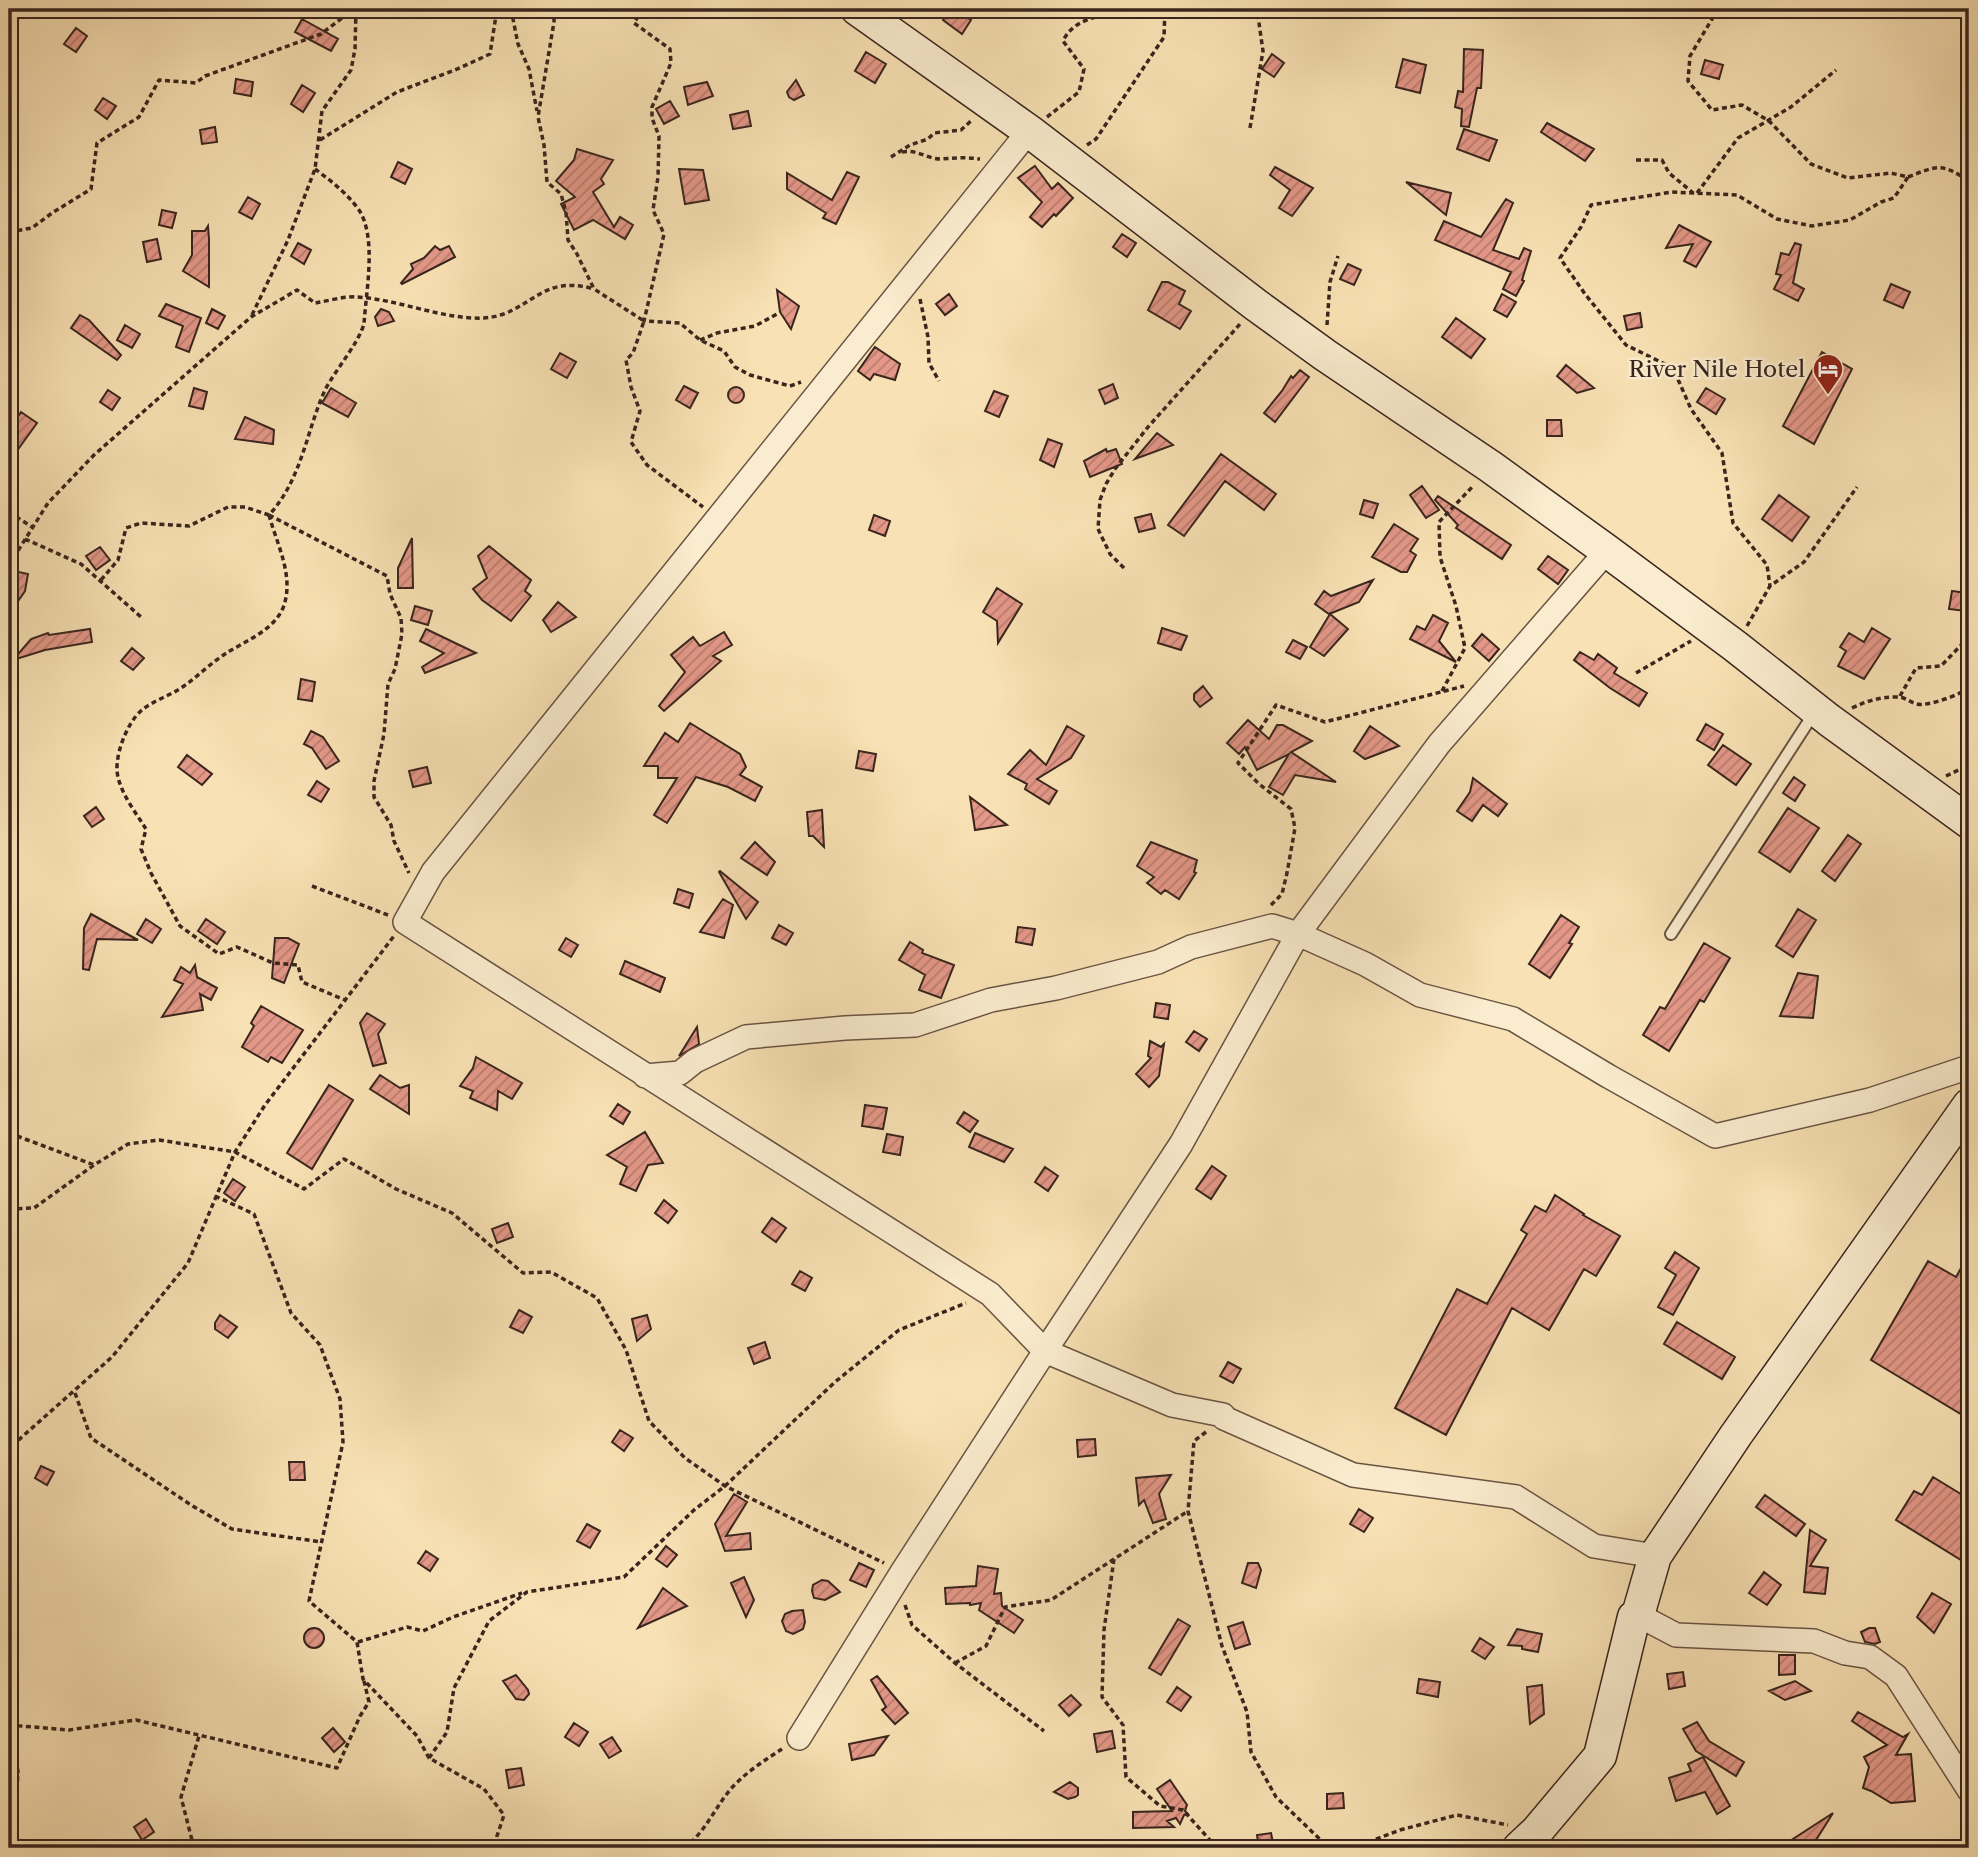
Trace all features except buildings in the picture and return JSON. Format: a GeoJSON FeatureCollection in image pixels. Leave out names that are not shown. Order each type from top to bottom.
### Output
{"type":"FeatureCollection","features":[{"type":"Feature","properties":{"kind":"street"},"geometry":{"type":"LineString","coordinates":[[857,9],[1029,131],[1325,355],[1491,467],[1607,551],[1969,822]]}},
{"type":"Feature","properties":{"kind":"street"},"geometry":{"type":"LineString","coordinates":[[1029,131],[433,872],[405,922],[990,1294],[1045,1351],[1172,1405],[1223,1415],[1224,1418],[1353,1475],[1516,1497],[1594,1546],[1654,1556]]}},
{"type":"Feature","properties":{"kind":"street"},"geometry":{"type":"LineString","coordinates":[[799,1738],[902,1572],[1181,1144],[1298,934],[1439,744],[1607,551]]}},
{"type":"Feature","properties":{"kind":"street"},"geometry":{"type":"LineString","coordinates":[[645,1076],[680,1073],[695,1061],[746,1037],[915,1025],[991,1000],[1056,988],[1158,962],[1191,947],[1272,926],[1298,934],[1365,964],[1420,995],[1513,1019],[1715,1136],[1870,1100],[1969,1067]]}},
{"type":"Feature","properties":{"kind":"street"},"geometry":{"type":"LineString","coordinates":[[1528,1839],[1600,1756],[1634,1617],[1638,1615],[1654,1556],[1969,1105]]}},
{"type":"Feature","properties":{"kind":"street"},"geometry":{"type":"LineString","coordinates":[[1638,1615],[1676,1635],[1814,1641],[1845,1653],[1870,1657],[1896,1676],[1969,1790]]}},
{"type":"Feature","properties":{"kind":"lane"},"geometry":{"type":"LineString","coordinates":[[1671,934],[1822,714]]}},
{"type":"Feature","properties":{"kind":"path"},"geometry":{"type":"LineString","coordinates":[[251,317],[288,240],[315,169],[322,111],[351,70],[355,49],[355,9]]}},
{"type":"Feature","properties":{"kind":"path"},"geometry":{"type":"LineString","coordinates":[[9,232],[32,229],[91,189],[97,143],[139,117],[159,80],[196,83],[205,76],[321,34],[355,9]]}},
{"type":"Feature","properties":{"kind":"path"},"geometry":{"type":"LineString","coordinates":[[320,140],[397,92],[490,54],[497,9]]}},
{"type":"Feature","properties":{"kind":"path"},"geometry":{"type":"LineString","coordinates":[[511,9],[518,44],[529,69],[544,145],[547,182],[561,194],[566,212],[568,240],[594,289]]}},
{"type":"Feature","properties":{"kind":"path"},"geometry":{"type":"LineString","coordinates":[[538,117],[554,9]]}},
{"type":"Feature","properties":{"kind":"path"},"geometry":{"type":"LineString","coordinates":[[643,9],[634,23],[670,49],[671,63],[652,107],[652,118],[659,136],[658,177],[653,210],[664,234],[644,321],[633,353],[626,360],[631,387],[640,411],[631,442],[647,465],[718,518]]}},
{"type":"Feature","properties":{"kind":"path"},"geometry":{"type":"LineString","coordinates":[[1029,131],[1079,92],[1084,69],[1063,41],[1068,30],[1096,16],[1150,9]]}},
{"type":"Feature","properties":{"kind":"path"},"geometry":{"type":"LineString","coordinates":[[1065,159],[1096,139],[1164,37],[1165,9]]}},
{"type":"Feature","properties":{"kind":"path"},"geometry":{"type":"LineString","coordinates":[[1250,128],[1263,51],[1257,9]]}},
{"type":"Feature","properties":{"kind":"path"},"geometry":{"type":"LineString","coordinates":[[1718,9],[1690,55],[1688,81],[1712,110],[1742,105],[1769,121],[1811,164],[1848,178],[1891,173],[1908,177]]}},
{"type":"Feature","properties":{"kind":"path"},"geometry":{"type":"LineString","coordinates":[[1966,9],[1969,13]]}},
{"type":"Feature","properties":{"kind":"path"},"geometry":{"type":"LineString","coordinates":[[1695,193],[1738,138],[1791,107],[1836,70]]}},
{"type":"Feature","properties":{"kind":"path"},"geometry":{"type":"LineString","coordinates":[[984,99],[975,116],[961,130],[934,133],[928,139],[910,145],[891,157],[905,151],[916,151],[938,159],[952,156],[1002,162]]}},
{"type":"Feature","properties":{"kind":"path"},"geometry":{"type":"LineString","coordinates":[[1636,160],[1662,160],[1669,173],[1695,193]]}},
{"type":"Feature","properties":{"kind":"path"},"geometry":{"type":"LineString","coordinates":[[1770,586],[1767,565],[1733,523],[1722,453],[1691,409],[1673,368],[1626,345],[1560,258],[1581,227],[1591,205],[1672,192],[1737,195],[1777,219],[1812,226],[1850,220],[1881,202],[1894,198],[1908,177],[1930,168],[1949,168],[1969,181]]}},
{"type":"Feature","properties":{"kind":"path"},"geometry":{"type":"LineString","coordinates":[[269,515],[284,499],[291,485],[321,398],[332,375],[361,332],[369,242],[360,212],[339,187],[315,169]]}},
{"type":"Feature","properties":{"kind":"path"},"geometry":{"type":"LineString","coordinates":[[1325,355],[1330,282],[1338,257]]}},
{"type":"Feature","properties":{"kind":"path"},"geometry":{"type":"LineString","coordinates":[[917,269],[922,317],[928,337],[929,363],[939,381]]}},
{"type":"Feature","properties":{"kind":"path"},"geometry":{"type":"LineString","coordinates":[[9,565],[48,503],[94,455],[251,317],[298,290],[315,303],[355,296],[414,309],[481,318],[503,316],[553,286],[569,284],[594,289],[644,321],[680,323],[700,340],[724,351],[735,367],[750,375],[790,386],[803,381],[806,407]]}},
{"type":"Feature","properties":{"kind":"path"},"geometry":{"type":"LineString","coordinates":[[1124,568],[1110,554],[1098,529],[1100,500],[1106,484],[1148,427],[1256,305]]}},
{"type":"Feature","properties":{"kind":"path"},"geometry":{"type":"LineString","coordinates":[[700,340],[717,333],[755,327],[777,314]]}},
{"type":"Feature","properties":{"kind":"path"},"geometry":{"type":"LineString","coordinates":[[1442,691],[1465,648],[1456,606],[1440,557],[1438,522],[1491,467]]}},
{"type":"Feature","properties":{"kind":"path"},"geometry":{"type":"LineString","coordinates":[[1636,673],[1692,641],[1735,646],[1770,586],[1804,562],[1857,487]]}},
{"type":"Feature","properties":{"kind":"path"},"geometry":{"type":"LineString","coordinates":[[101,580],[118,560],[125,528],[141,523],[189,526],[228,507],[245,507],[269,515],[387,576],[390,594],[401,618],[402,634],[395,669],[388,684],[383,742],[374,781],[374,797],[391,825],[394,841],[420,897]]}},
{"type":"Feature","properties":{"kind":"path"},"geometry":{"type":"LineString","coordinates":[[9,512],[32,527]]}},
{"type":"Feature","properties":{"kind":"path"},"geometry":{"type":"LineString","coordinates":[[269,515],[287,570],[282,610],[272,623],[251,640],[224,654],[185,686],[148,705],[135,715],[120,750],[117,776],[146,829],[141,849],[180,926],[219,954],[237,947],[273,963],[298,965],[302,982],[345,1000]]}},
{"type":"Feature","properties":{"kind":"path"},"geometry":{"type":"LineString","coordinates":[[25,539],[81,564],[141,617]]}},
{"type":"Feature","properties":{"kind":"path"},"geometry":{"type":"LineString","coordinates":[[1900,696],[1916,668],[1941,666],[1965,641],[1969,644]]}},
{"type":"Feature","properties":{"kind":"path"},"geometry":{"type":"LineString","coordinates":[[1259,929],[1270,906],[1282,894],[1295,828],[1291,809],[1238,763],[1276,705],[1325,722],[1498,677]]}},
{"type":"Feature","properties":{"kind":"path"},"geometry":{"type":"LineString","coordinates":[[1822,714],[1870,699],[1900,696],[1919,705],[1944,699],[1969,687]]}},
{"type":"Feature","properties":{"kind":"path"},"geometry":{"type":"LineString","coordinates":[[9,1454],[14,1444],[112,1357],[188,1263],[236,1152],[265,1105],[405,922],[312,886]]}},
{"type":"Feature","properties":{"kind":"path"},"geometry":{"type":"LineString","coordinates":[[9,1133],[94,1165]]}},
{"type":"Feature","properties":{"kind":"path"},"geometry":{"type":"LineString","coordinates":[[9,1209],[34,1208],[128,1144],[159,1140],[236,1152],[304,1189],[344,1159],[396,1189],[452,1213],[523,1273],[551,1272],[597,1298],[626,1350],[649,1421],[685,1458],[725,1486],[902,1572],[905,1607],[912,1625],[955,1663],[1044,1731]]}},
{"type":"Feature","properties":{"kind":"path"},"geometry":{"type":"LineString","coordinates":[[9,1725],[69,1730],[136,1720],[337,1768],[369,1702],[357,1642],[309,1601],[343,1442],[340,1399],[320,1345],[291,1313],[254,1214],[215,1196]]}},
{"type":"Feature","properties":{"kind":"path"},"geometry":{"type":"LineString","coordinates":[[357,1642],[407,1627],[423,1631],[453,1617],[527,1592],[624,1577],[835,1382],[899,1330],[990,1294]]}},
{"type":"Feature","properties":{"kind":"path"},"geometry":{"type":"LineString","coordinates":[[74,1392],[91,1438],[232,1529],[321,1542]]}},
{"type":"Feature","properties":{"kind":"path"},"geometry":{"type":"LineString","coordinates":[[1224,1418],[1194,1441],[1188,1511],[1222,1646],[1247,1712],[1251,1752],[1276,1797],[1329,1848]]}},
{"type":"Feature","properties":{"kind":"path"},"geometry":{"type":"LineString","coordinates":[[955,1663],[986,1646],[1005,1607],[1051,1600],[1188,1511]]}},
{"type":"Feature","properties":{"kind":"path"},"geometry":{"type":"LineString","coordinates":[[1114,1559],[1104,1630],[1102,1697],[1123,1724],[1126,1777],[1160,1805],[1183,1810],[1217,1848]]}},
{"type":"Feature","properties":{"kind":"path"},"geometry":{"type":"LineString","coordinates":[[429,1758],[447,1732],[454,1688],[489,1621],[527,1592]]}},
{"type":"Feature","properties":{"kind":"path"},"geometry":{"type":"LineString","coordinates":[[363,1679],[417,1736],[429,1758],[484,1790],[504,1815],[493,1848]]}},
{"type":"Feature","properties":{"kind":"path"},"geometry":{"type":"LineString","coordinates":[[9,1735],[18,1771],[14,1848]]}},
{"type":"Feature","properties":{"kind":"path"},"geometry":{"type":"LineString","coordinates":[[194,1848],[181,1797],[199,1736]]}},
{"type":"Feature","properties":{"kind":"path"},"geometry":{"type":"LineString","coordinates":[[684,1848],[697,1839],[727,1793],[756,1766],[799,1738]]}},
{"type":"Feature","properties":{"kind":"path"},"geometry":{"type":"LineString","coordinates":[[1352,1848],[1400,1830],[1457,1815],[1528,1839]]}},
{"type":"Feature","properties":{"kind":"place","name":"River Nile Hotel"},"geometry":{"type":"Point","coordinates":[1828,396]}}]}
